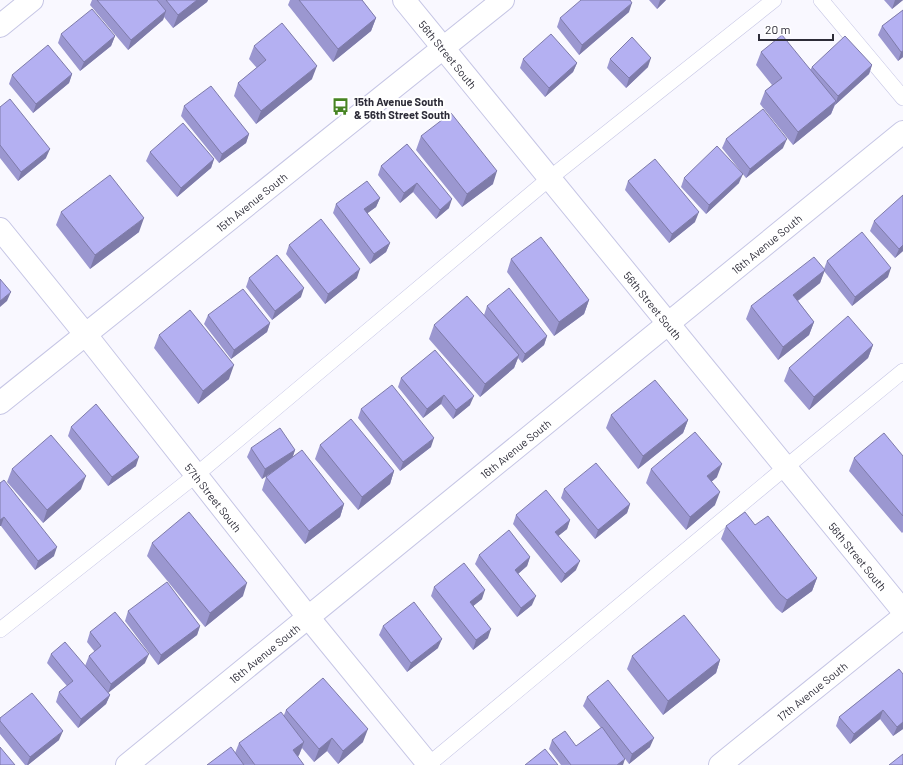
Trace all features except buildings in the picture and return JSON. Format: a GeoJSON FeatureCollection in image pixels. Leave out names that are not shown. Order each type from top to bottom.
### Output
{"type":"FeatureCollection","features":[{"type":"Feature","properties":{"kind":"street"},"geometry":{"type":"LineString","coordinates":[[0,26],[32,0]]}},
{"type":"Feature","properties":{"kind":"street","name":"56th Street South"},"geometry":{"type":"LineString","coordinates":[[404,0],[903,611]]}},
{"type":"Feature","properties":{"kind":"street","name":"15th Avenue South"},"geometry":{"type":"LineString","coordinates":[[0,403],[503,0]]}},
{"type":"Feature","properties":{"kind":"street","name":"16th Avenue South"},"geometry":{"type":"LineString","coordinates":[[127,765],[903,132]]}},
{"type":"Feature","properties":{"kind":"street","name":"57th Street South"},"geometry":{"type":"LineString","coordinates":[[0,229],[86,335],[308,617],[429,765]]}},
{"type":"Feature","properties":{"kind":"street","name":"17th Avenue South"},"geometry":{"type":"LineString","coordinates":[[720,765],[903,617]]}},
{"type":"Feature","properties":{"kind":"lane"},"geometry":{"type":"LineString","coordinates":[[0,630],[196,475],[550,178],[774,0]]}},
{"type":"Feature","properties":{"kind":"lane"},"geometry":{"type":"LineString","coordinates":[[821,0],[903,98]]}},
{"type":"Feature","properties":{"kind":"lane"},"geometry":{"type":"LineString","coordinates":[[429,765],[903,371]]}},
{"type":"Feature","properties":{"kind":"place","name":"15th Avenue South & 56th Street South"},"geometry":{"type":"Point","coordinates":[341,107]}}]}
